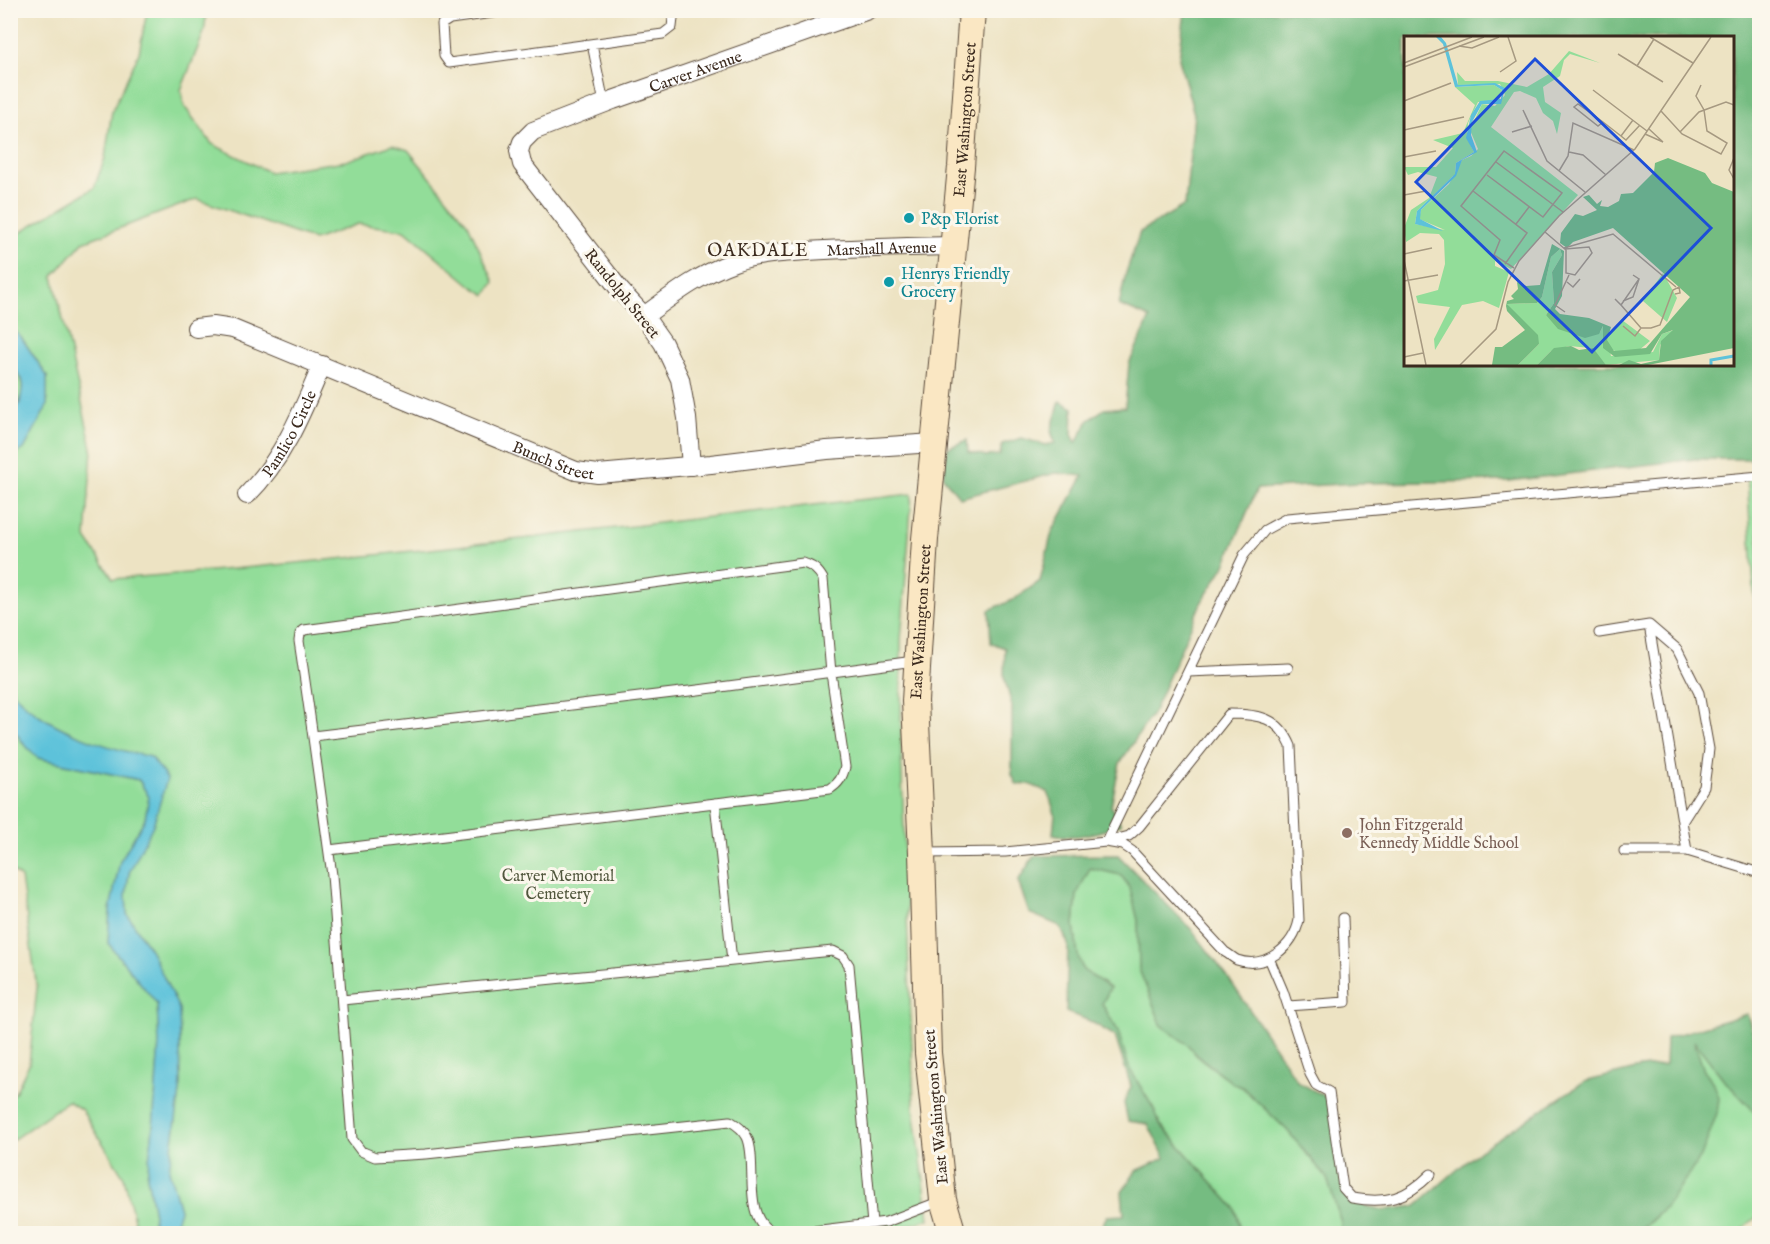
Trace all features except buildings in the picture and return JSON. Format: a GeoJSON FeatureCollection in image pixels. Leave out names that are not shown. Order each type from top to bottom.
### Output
{"type":"FeatureCollection","features":[{"type":"Feature","properties":{"kind":"main road","name":"East Washington Street"},"geometry":{"type":"LineString","coordinates":[[953,1233],[943,1200],[928,1053],[915,701],[924,538],[969,73],[972,10]]}},
{"type":"Feature","properties":{"kind":"street","name":"Carver Avenue"},"geometry":{"type":"LineString","coordinates":[[525,138],[533,131],[603,103],[868,10]]}},
{"type":"Feature","properties":{"kind":"street","name":"Randolph Street"},"geometry":{"type":"LineString","coordinates":[[525,138],[519,151],[522,164],[663,343],[680,379],[687,418],[691,466]]}},
{"type":"Feature","properties":{"kind":"street","name":"Marshall Avenue"},"geometry":{"type":"LineString","coordinates":[[644,316],[684,286],[737,261],[776,254],[864,247],[953,246]]}},
{"type":"Feature","properties":{"kind":"street","name":"Bunch Street"},"geometry":{"type":"LineString","coordinates":[[196,328],[213,326],[233,329],[576,471],[598,474],[827,450],[934,443]]}},
{"type":"Feature","properties":{"kind":"street","name":"Pamlico Circle"},"geometry":{"type":"LineString","coordinates":[[247,495],[265,477],[283,451],[322,365]]}},
{"type":"Feature","properties":{"kind":"lane"},"geometry":{"type":"LineString","coordinates":[[514,10],[450,19],[442,24],[444,56],[449,63],[663,34],[672,27],[674,10]]}},
{"type":"Feature","properties":{"kind":"lane"},"geometry":{"type":"LineString","coordinates":[[592,44],[603,103]]}},
{"type":"Feature","properties":{"kind":"lane"},"geometry":{"type":"LineString","coordinates":[[1106,842],[1244,555],[1265,530],[1287,518],[1760,476]]}},
{"type":"Feature","properties":{"kind":"lane"},"geometry":{"type":"LineString","coordinates":[[329,850],[830,789],[842,777],[845,768],[831,673],[823,579],[812,566],[803,562],[304,630],[299,640],[329,850],[333,875],[352,1139],[361,1151],[375,1157],[426,1154],[730,1121],[740,1127],[748,1138],[755,1211],[761,1223],[770,1232],[778,1233]]}},
{"type":"Feature","properties":{"kind":"lane"},"geometry":{"type":"LineString","coordinates":[[1649,625],[1687,851]]}},
{"type":"Feature","properties":{"kind":"lane"},"geometry":{"type":"LineString","coordinates":[[1599,633],[1649,625],[1677,649],[1699,693],[1709,749],[1704,787],[1682,822]]}},
{"type":"Feature","properties":{"kind":"lane"},"geometry":{"type":"LineString","coordinates":[[313,736],[831,673],[917,660]]}},
{"type":"Feature","properties":{"kind":"lane"},"geometry":{"type":"LineString","coordinates":[[1188,672],[1288,668]]}},
{"type":"Feature","properties":{"kind":"lane"},"geometry":{"type":"LineString","coordinates":[[922,853],[1005,852],[1106,842],[1129,836],[1139,827],[1229,714],[1254,716],[1275,723],[1288,738],[1291,746],[1299,920],[1297,931],[1291,940],[1269,958],[1260,962],[1237,960],[1225,952],[1132,851],[1123,845],[1106,842]]}},
{"type":"Feature","properties":{"kind":"lane"},"geometry":{"type":"LineString","coordinates":[[715,803],[732,961]]}},
{"type":"Feature","properties":{"kind":"lane"},"geometry":{"type":"LineString","coordinates":[[1624,851],[1687,851],[1760,873]]}},
{"type":"Feature","properties":{"kind":"lane"},"geometry":{"type":"LineString","coordinates":[[1288,1006],[1346,1002],[1343,918]]}},
{"type":"Feature","properties":{"kind":"lane"},"geometry":{"type":"LineString","coordinates":[[342,1000],[833,951],[843,956],[849,965],[872,1224]]}},
{"type":"Feature","properties":{"kind":"lane"},"geometry":{"type":"LineString","coordinates":[[1269,958],[1288,1006],[1310,1074],[1316,1085],[1329,1092],[1343,1188],[1352,1198],[1371,1201],[1392,1200],[1416,1188],[1431,1174]]}},
{"type":"Feature","properties":{"kind":"lane"},"geometry":{"type":"LineString","coordinates":[[789,1233],[886,1222],[943,1200]]}},
{"type":"Feature","properties":{"kind":"green space","name":"Carver Memorial Cemetery"},"geometry":{"type":"Polygon","coordinates":[[[207,10],[204,32],[181,90],[184,106],[212,144],[269,172],[346,161],[392,145],[408,150],[468,224],[494,282],[486,295],[473,287],[405,230],[358,224],[314,240],[197,199],[83,242],[53,276],[92,448],[86,538],[113,579],[413,551],[912,494],[901,640],[901,749],[914,1108],[929,1219],[881,1234],[172,1233],[180,1210],[169,1170],[181,1084],[179,1009],[151,951],[127,914],[126,895],[129,873],[153,825],[167,779],[151,757],[95,742],[55,725],[23,702],[11,689],[10,457],[24,449],[47,406],[47,376],[11,326],[11,241],[25,229],[94,188],[105,158],[112,111],[139,53],[147,11],[207,10]]]}},
{"type":"Feature","properties":{"kind":"green space"},"geometry":{"type":"Polygon","coordinates":[[[1185,11],[1759,11],[1759,459],[1695,459],[1509,481],[1358,483],[1257,489],[1224,567],[1201,603],[1154,711],[1120,763],[1111,806],[1121,824],[1087,835],[1062,836],[1053,834],[1055,814],[1048,792],[1029,784],[1017,785],[1012,775],[1012,706],[1004,677],[1005,648],[991,643],[989,610],[1013,600],[1040,581],[1052,532],[1083,476],[1056,473],[960,498],[943,477],[948,448],[967,440],[968,452],[986,456],[1000,455],[1002,444],[1022,438],[1045,445],[1055,443],[1051,431],[1060,401],[1073,408],[1072,434],[1076,443],[1088,421],[1104,409],[1125,407],[1129,364],[1150,318],[1119,305],[1126,273],[1140,232],[1185,205],[1194,114],[1179,59],[1185,11]]]}},
{"type":"Feature","properties":{"kind":"green space"},"geometry":{"type":"Polygon","coordinates":[[[11,360],[21,381],[22,393],[11,414],[11,360]]]}},
{"type":"Feature","properties":{"kind":"green space"},"geometry":{"type":"Polygon","coordinates":[[[1759,474],[1759,670],[1747,475],[1759,474]]]}},
{"type":"Feature","properties":{"kind":"green space"},"geometry":{"type":"Polygon","coordinates":[[[10,726],[38,758],[139,780],[149,797],[145,819],[120,862],[110,910],[108,943],[157,1004],[159,1043],[147,1176],[154,1214],[152,1233],[137,1233],[124,1177],[82,1110],[68,1101],[11,1141],[11,1096],[15,1093],[29,1064],[37,988],[21,878],[11,870],[10,726]]]}},
{"type":"Feature","properties":{"kind":"green space"},"geometry":{"type":"Polygon","coordinates":[[[1118,855],[1193,931],[1229,979],[1298,1082],[1333,1101],[1348,1190],[1365,1206],[1384,1210],[1415,1206],[1480,1150],[1584,1082],[1640,1068],[1665,1065],[1666,1038],[1747,1014],[1759,1052],[1759,1116],[1725,1081],[1694,1041],[1704,1071],[1714,1084],[1719,1098],[1717,1113],[1701,1157],[1665,1208],[1637,1233],[1341,1233],[1341,1222],[1327,1178],[1287,1130],[1242,1087],[1234,1084],[1162,1026],[1139,969],[1138,920],[1130,888],[1121,875],[1090,868],[1077,894],[1074,925],[1078,956],[1083,970],[1110,988],[1102,1004],[1118,1031],[1129,1068],[1154,1109],[1160,1124],[1234,1207],[1239,1222],[1239,1233],[1098,1233],[1107,1216],[1124,1215],[1122,1192],[1136,1171],[1165,1158],[1148,1124],[1128,1121],[1124,1103],[1131,1086],[1115,1036],[1090,1021],[1066,1012],[1068,944],[1060,926],[1029,913],[1018,881],[1034,856],[1118,855]]]}},
{"type":"Feature","properties":{"kind":"green space"},"geometry":{"type":"Polygon","coordinates":[[[1090,868],[1121,875],[1130,888],[1138,920],[1139,969],[1162,1026],[1187,1044],[1197,1056],[1234,1084],[1242,1087],[1287,1130],[1327,1178],[1341,1222],[1341,1233],[1239,1233],[1239,1222],[1234,1207],[1160,1124],[1154,1109],[1129,1068],[1118,1031],[1102,1004],[1110,988],[1083,970],[1078,956],[1074,925],[1077,894],[1090,868]]]}},
{"type":"Feature","properties":{"kind":"green space"},"geometry":{"type":"Polygon","coordinates":[[[1693,1039],[1725,1081],[1759,1116],[1759,1215],[1741,1233],[1637,1234],[1665,1208],[1714,1084],[1704,1071],[1693,1039]]]}},
{"type":"Feature","properties":{"kind":"water"},"geometry":{"type":"Polygon","coordinates":[[[10,326],[23,340],[47,376],[47,406],[24,449],[11,457],[11,414],[20,403],[23,383],[11,360],[10,326]]]}},
{"type":"Feature","properties":{"kind":"water"},"geometry":{"type":"Polygon","coordinates":[[[11,689],[23,702],[55,725],[95,742],[151,757],[167,779],[153,825],[129,873],[126,895],[127,914],[151,951],[179,1009],[181,1084],[169,1170],[180,1210],[172,1233],[152,1233],[154,1214],[147,1176],[159,1043],[157,1004],[108,943],[110,910],[120,861],[145,819],[149,797],[139,780],[38,758],[11,726],[11,689]]]}},
{"type":"Feature","properties":{"kind":"place","name":"P&p Florist"},"geometry":{"type":"Point","coordinates":[909,218]}},
{"type":"Feature","properties":{"kind":"place","name":"Henrys Friendly Grocery"},"geometry":{"type":"Point","coordinates":[889,282]}},
{"type":"Feature","properties":{"kind":"place","name":"John Fitzgerald Kennedy Middle School"},"geometry":{"type":"Point","coordinates":[1347,833]}},
{"type":"Feature","properties":{"kind":"district","name":"OAKDALE"},"geometry":{"type":"Point","coordinates":[758,250]}}]}
